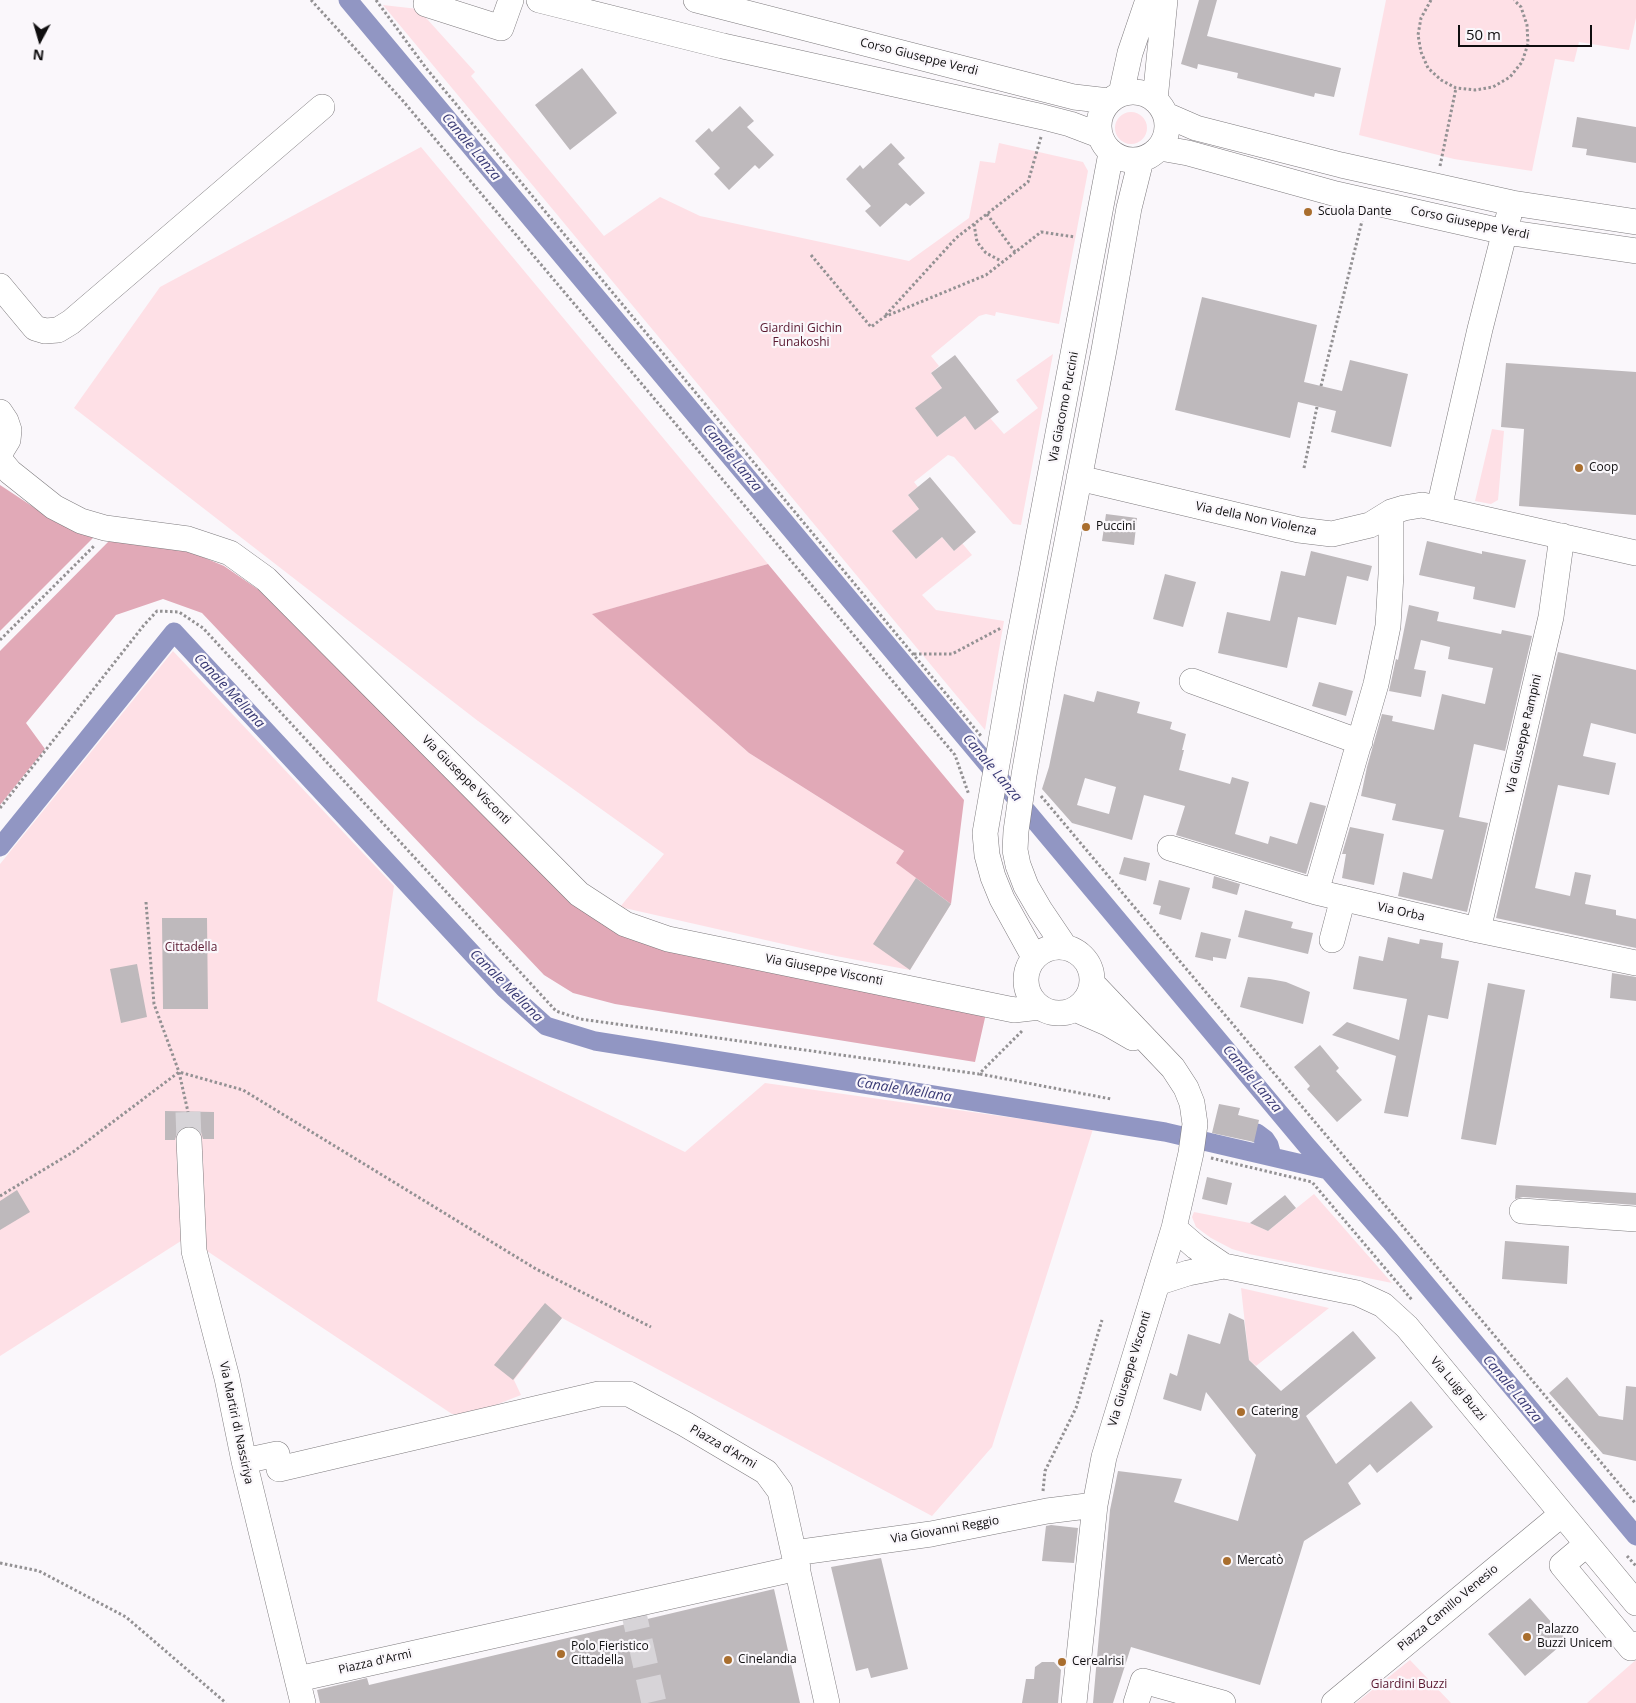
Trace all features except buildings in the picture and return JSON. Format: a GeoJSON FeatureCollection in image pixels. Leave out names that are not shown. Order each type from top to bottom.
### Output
{"type":"FeatureCollection","features":[{"type":"Feature","properties":{"kind":"street"},"geometry":{"type":"LineString","coordinates":[[426,4],[501,28],[510,0]]}},
{"type":"Feature","properties":{"kind":"street"},"geometry":{"type":"LineString","coordinates":[[539,0],[723,46],[1070,124],[1105,144],[1120,158],[1130,160],[1151,154]]}},
{"type":"Feature","properties":{"kind":"street","name":"Corso Giuseppe Verdi"},"geometry":{"type":"LineString","coordinates":[[696,0],[1074,97],[1115,97]]}},
{"type":"Feature","properties":{"kind":"street"},"geometry":{"type":"LineString","coordinates":[[1115,97],[1148,0]]}},
{"type":"Feature","properties":{"kind":"street"},"geometry":{"type":"LineString","coordinates":[[1065,947],[1026,886],[1017,858],[1016,831],[1043,666],[1130,208],[1151,154],[1166,137],[1168,126],[1160,108],[1165,0]]}},
{"type":"Feature","properties":{"kind":"street"},"geometry":{"type":"LineString","coordinates":[[723,46],[730,9]]}},
{"type":"Feature","properties":{"kind":"street"},"geometry":{"type":"LineString","coordinates":[[1105,144],[1098,126],[1103,108],[1115,97],[1133,92],[1145,94],[1160,108],[1196,128],[1342,165],[1512,203],[1636,222]]}},
{"type":"Feature","properties":{"kind":"street"},"geometry":{"type":"LineString","coordinates":[[0,286],[35,328],[44,331],[58,330],[70,322],[322,107]]}},
{"type":"Feature","properties":{"kind":"street","name":"Via Giacomo Puccini"},"geometry":{"type":"LineString","coordinates":[[1034,957],[1002,899],[993,877],[987,855],[986,833],[1015,661],[1095,240],[1105,144]]}},
{"type":"Feature","properties":{"kind":"street","name":"Corso Giuseppe Verdi"},"geometry":{"type":"LineString","coordinates":[[1151,154],[1194,155],[1336,194],[1504,232],[1636,251]]}},
{"type":"Feature","properties":{"kind":"street"},"geometry":{"type":"LineString","coordinates":[[1440,508],[1480,330],[1512,203]]}},
{"type":"Feature","properties":{"kind":"street"},"geometry":{"type":"LineString","coordinates":[[0,412],[9,430],[8,440],[0,453]]}},
{"type":"Feature","properties":{"kind":"street","name":"Via Giuseppe Visconti"},"geometry":{"type":"LineString","coordinates":[[0,460],[10,472],[54,507],[81,521],[105,528],[188,538],[230,553],[266,579],[579,894],[625,924],[668,939],[1014,1010],[1042,1008]]}},
{"type":"Feature","properties":{"kind":"street","name":"Via della Non Violenza"},"geometry":{"type":"LineString","coordinates":[[1079,478],[1299,530],[1332,534],[1370,525],[1391,512],[1422,505],[1636,553]]}},
{"type":"Feature","properties":{"kind":"street"},"geometry":{"type":"LineString","coordinates":[[1316,892],[1376,684],[1388,626],[1391,574],[1391,512]]}},
{"type":"Feature","properties":{"kind":"street","name":"Via Giuseppe Rampini"},"geometry":{"type":"LineString","coordinates":[[1478,930],[1547,636],[1562,536]]}},
{"type":"Feature","properties":{"kind":"street"},"geometry":{"type":"LineString","coordinates":[[1015,661],[1043,666]]}},
{"type":"Feature","properties":{"kind":"street"},"geometry":{"type":"LineString","coordinates":[[1192,681],[1360,742]]}},
{"type":"Feature","properties":{"kind":"street","name":"Via Orba"},"geometry":{"type":"LineString","coordinates":[[1170,848],[1316,892],[1478,930],[1636,963]]}},
{"type":"Feature","properties":{"kind":"street"},"geometry":{"type":"LineString","coordinates":[[1332,940],[1343,898]]}},
{"type":"Feature","properties":{"kind":"street"},"geometry":{"type":"LineString","coordinates":[[1065,947],[1074,950],[1088,964],[1092,973],[1092,983],[1089,994],[1075,1009],[1065,1012],[1054,1012],[1042,1008],[1030,995],[1026,980],[1029,964],[1034,957],[1043,950],[1065,947]]}},
{"type":"Feature","properties":{"kind":"street","name":"Via Giuseppe Visconti"},"geometry":{"type":"LineString","coordinates":[[983,1003],[1007,996],[1026,980]]}},
{"type":"Feature","properties":{"kind":"street","name":"Via Giuseppe Visconti"},"geometry":{"type":"LineString","coordinates":[[1074,1703],[1095,1505],[1104,1457],[1174,1228],[1191,1153],[1195,1124],[1192,1104],[1186,1088],[1173,1068],[1092,983]]}},
{"type":"Feature","properties":{"kind":"street","name":"Via Giuseppe Visconti"},"geometry":{"type":"LineString","coordinates":[[1075,1009],[1107,1023],[1155,1050]]}},
{"type":"Feature","properties":{"kind":"street","name":"Via Martiri di Nassiriya"},"geometry":{"type":"LineString","coordinates":[[189,1140],[194,1251],[227,1378],[244,1460],[300,1691]]}},
{"type":"Feature","properties":{"kind":"street"},"geometry":{"type":"LineString","coordinates":[[1522,1211],[1636,1219]]}},
{"type":"Feature","properties":{"kind":"street","name":"Via Luigi Buzzi"},"geometry":{"type":"LineString","coordinates":[[1174,1228],[1196,1247],[1224,1266]]}},
{"type":"Feature","properties":{"kind":"street","name":"Via Luigi Buzzi"},"geometry":{"type":"LineString","coordinates":[[1157,1284],[1188,1273],[1224,1266],[1357,1293],[1384,1305],[1407,1327],[1636,1603]]}},
{"type":"Feature","properties":{"kind":"street","name":"Piazza d'Armi"},"geometry":{"type":"LineString","coordinates":[[244,1460],[277,1454],[280,1469],[599,1394],[629,1394],[685,1424],[766,1472],[780,1491],[796,1560],[300,1691]]}},
{"type":"Feature","properties":{"kind":"street","name":"Via Giovanni Reggio"},"geometry":{"type":"LineString","coordinates":[[796,1560],[1042,1512],[1095,1505]]}},
{"type":"Feature","properties":{"kind":"street","name":"Piazza Camillo Venesio"},"geometry":{"type":"LineString","coordinates":[[1334,1703],[1562,1514]]}},
{"type":"Feature","properties":{"kind":"street"},"geometry":{"type":"LineString","coordinates":[[1587,1544],[1562,1566],[1631,1648],[1636,1644]]}},
{"type":"Feature","properties":{"kind":"street"},"geometry":{"type":"LineString","coordinates":[[796,1560],[827,1703]]}},
{"type":"Feature","properties":{"kind":"street"},"geometry":{"type":"LineString","coordinates":[[1136,1703],[1143,1680],[1223,1703]]}},
{"type":"Feature","properties":{"kind":"path"},"geometry":{"type":"LineString","coordinates":[[311,0],[403,101],[956,755],[970,796],[990,807]]}},
{"type":"Feature","properties":{"kind":"path"},"geometry":{"type":"LineString","coordinates":[[376,0],[426,68],[998,757]]}},
{"type":"Feature","properties":{"kind":"path"},"geometry":{"type":"LineString","coordinates":[[1431,0],[1421,18],[1418,35],[1420,52],[1428,68],[1440,80],[1456,88],[1475,90],[1494,87],[1510,77],[1522,62],[1528,44],[1527,25],[1520,7],[1514,0]]}},
{"type":"Feature","properties":{"kind":"path"},"geometry":{"type":"LineString","coordinates":[[1435,186],[1456,88]]}},
{"type":"Feature","properties":{"kind":"path"},"geometry":{"type":"LineString","coordinates":[[811,255],[872,327],[884,317],[956,238],[1028,182],[1041,137]]}},
{"type":"Feature","properties":{"kind":"path"},"geometry":{"type":"LineString","coordinates":[[987,214],[1015,252]]}},
{"type":"Feature","properties":{"kind":"path"},"geometry":{"type":"LineString","coordinates":[[974,224],[977,242],[986,253],[1003,262]]}},
{"type":"Feature","properties":{"kind":"path"},"geometry":{"type":"LineString","coordinates":[[884,317],[986,275],[1041,232],[1095,240]]}},
{"type":"Feature","properties":{"kind":"path"},"geometry":{"type":"LineString","coordinates":[[1321,386],[1358,233]]}},
{"type":"Feature","properties":{"kind":"path"},"geometry":{"type":"LineString","coordinates":[[1304,468],[1317,407]]}},
{"type":"Feature","properties":{"kind":"path"},"geometry":{"type":"LineString","coordinates":[[0,640],[100,540],[105,528]]}},
{"type":"Feature","properties":{"kind":"path"},"geometry":{"type":"LineString","coordinates":[[0,808],[144,625],[157,611],[179,612],[203,628],[556,1012],[580,1019],[980,1074],[1111,1098]]}},
{"type":"Feature","properties":{"kind":"path"},"geometry":{"type":"LineString","coordinates":[[914,654],[952,654],[1000,628],[1022,631]]}},
{"type":"Feature","properties":{"kind":"path"},"geometry":{"type":"LineString","coordinates":[[1023,780],[1636,1504]]}},
{"type":"Feature","properties":{"kind":"path"},"geometry":{"type":"LineString","coordinates":[[146,902],[154,1004],[179,1072],[188,1112]]}},
{"type":"Feature","properties":{"kind":"path"},"geometry":{"type":"LineString","coordinates":[[980,1074],[1042,1008]]}},
{"type":"Feature","properties":{"kind":"path"},"geometry":{"type":"LineString","coordinates":[[0,1196],[73,1152],[179,1072]]}},
{"type":"Feature","properties":{"kind":"path"},"geometry":{"type":"LineString","coordinates":[[179,1072],[242,1090],[536,1270],[651,1327]]}},
{"type":"Feature","properties":{"kind":"path"},"geometry":{"type":"LineString","coordinates":[[1042,1512],[1045,1471],[1076,1408],[1102,1320]]}},
{"type":"Feature","properties":{"kind":"path"},"geometry":{"type":"LineString","coordinates":[[0,1563],[39,1571],[126,1616],[226,1703]]}},
{"type":"Feature","properties":{"kind":"green space"},"geometry":{"type":"Polygon","coordinates":[[[1386,0],[1636,0],[1636,18],[1629,50],[1579,42],[1574,62],[1555,59],[1532,171],[1454,159],[1359,135],[1386,0]]]}},
{"type":"Feature","properties":{"kind":"green space","name":"Giardini Gichin Funakoshi"},"geometry":{"type":"Polygon","coordinates":[[[383,5],[418,9],[475,72],[471,76],[604,236],[660,197],[700,216],[909,261],[969,218],[980,161],[995,163],[999,143],[1083,162],[1088,171],[1059,324],[996,312],[995,316],[986,314],[979,316],[931,356],[939,366],[931,373],[942,388],[916,408],[937,437],[965,416],[975,429],[990,418],[1004,434],[1038,408],[1016,380],[1053,354],[1021,525],[1013,524],[954,457],[948,455],[914,482],[918,487],[908,495],[919,509],[893,531],[916,559],[942,537],[954,551],[962,543],[972,555],[922,595],[936,610],[1004,621],[985,730],[383,5]]]}},
{"type":"Feature","properties":{"kind":"green space"},"geometry":{"type":"Polygon","coordinates":[[[1131,112],[1137,113],[1142,117],[1146,122],[1146,134],[1142,139],[1137,143],[1131,144],[1125,143],[1120,139],[1116,134],[1115,128],[1116,122],[1120,117],[1125,113],[1131,112]]]}},
{"type":"Feature","properties":{"kind":"green space"},"geometry":{"type":"Polygon","coordinates":[[[421,147],[768,564],[593,614],[749,753],[904,851],[897,863],[951,904],[910,970],[836,956],[620,907],[664,854],[478,721],[74,408],[160,287],[421,147]]]}},
{"type":"Feature","properties":{"kind":"green space"},"geometry":{"type":"Polygon","coordinates":[[[1492,429],[1504,431],[1498,500],[1491,504],[1475,501],[1492,429]]]}},
{"type":"Feature","properties":{"kind":"green space","name":"Cittadella"},"geometry":{"type":"Polygon","coordinates":[[[173,651],[394,886],[377,1001],[685,1152],[765,1083],[1093,1129],[992,1447],[932,1516],[562,1318],[514,1380],[521,1395],[473,1414],[452,1414],[204,1249],[179,1140],[181,1241],[0,1356],[0,864],[173,651]]]}},
{"type":"Feature","properties":{"kind":"green space"},"geometry":{"type":"Polygon","coordinates":[[[1314,1194],[1392,1283],[1232,1249],[1211,1238],[1196,1227],[1192,1217],[1194,1212],[1250,1223],[1268,1231],[1314,1194]]]}},
{"type":"Feature","properties":{"kind":"green space"},"geometry":{"type":"Polygon","coordinates":[[[1241,1288],[1329,1308],[1256,1366],[1249,1360],[1241,1288]]]}},
{"type":"Feature","properties":{"kind":"green space","name":"Giardini Buzzi"},"geometry":{"type":"Polygon","coordinates":[[[1410,1660],[1451,1703],[1356,1703],[1410,1660]]]}},
{"type":"Feature","properties":{"kind":"green space"},"geometry":{"type":"Polygon","coordinates":[[[1636,1660],[1636,1703],[1587,1703],[1630,1665],[1636,1660]]]}},
{"type":"Feature","properties":{"kind":"shaded area"},"geometry":{"type":"Polygon","coordinates":[[[0,485],[53,520],[94,537],[0,631],[0,485]]]}},
{"type":"Feature","properties":{"kind":"shaded area"},"geometry":{"type":"Polygon","coordinates":[[[111,539],[186,550],[224,566],[259,590],[620,935],[987,1009],[975,1062],[615,1004],[573,993],[544,975],[202,613],[163,599],[116,615],[26,723],[45,749],[0,805],[0,651],[111,539]]]}},
{"type":"Feature","properties":{"kind":"shaded area"},"geometry":{"type":"Polygon","coordinates":[[[768,564],[964,800],[951,904],[896,863],[904,851],[749,753],[592,614],[768,564]]]}},
{"type":"Feature","properties":{"kind":"waterway","name":"Canale Lanza"},"geometry":{"type":"LineString","coordinates":[[348,0],[1307,1146],[1390,1241],[1636,1536]]}},
{"type":"Feature","properties":{"kind":"waterway","name":"Canale Mellana"},"geometry":{"type":"LineString","coordinates":[[0,847],[174,632],[505,989],[546,1026],[595,1041],[1165,1132],[1328,1170]]}},
{"type":"Feature","properties":{"kind":"waterway"},"geometry":{"type":"LineString","coordinates":[[1257,1133],[1269,1145],[1272,1156]]}},
{"type":"Feature","properties":{"kind":"tunnel"},"geometry":{"type":"LineString","coordinates":[[188,1112],[189,1140]]}},
{"type":"Feature","properties":{"kind":"tunnel"},"geometry":{"type":"LineString","coordinates":[[632,1605],[654,1703]]}},
{"type":"Feature","properties":{"kind":"place","name":"Scuola Dante"},"geometry":{"type":"Point","coordinates":[1308,212]}},
{"type":"Feature","properties":{"kind":"place","name":"Coop"},"geometry":{"type":"Point","coordinates":[1579,468]}},
{"type":"Feature","properties":{"kind":"place","name":"Puccini"},"geometry":{"type":"Point","coordinates":[1086,527]}},
{"type":"Feature","properties":{"kind":"place","name":"Catering"},"geometry":{"type":"Point","coordinates":[1241,1412]}},
{"type":"Feature","properties":{"kind":"place","name":"Mercatò"},"geometry":{"type":"Point","coordinates":[1227,1561]}},
{"type":"Feature","properties":{"kind":"place","name":"Palazzo Buzzi Unicem"},"geometry":{"type":"Point","coordinates":[1527,1637]}},
{"type":"Feature","properties":{"kind":"place","name":"Polo Fieristico Cittadella"},"geometry":{"type":"Point","coordinates":[561,1654]}},
{"type":"Feature","properties":{"kind":"place","name":"Cinelandia"},"geometry":{"type":"Point","coordinates":[728,1660]}},
{"type":"Feature","properties":{"kind":"place","name":"Cerealrisi"},"geometry":{"type":"Point","coordinates":[1062,1662]}}]}
